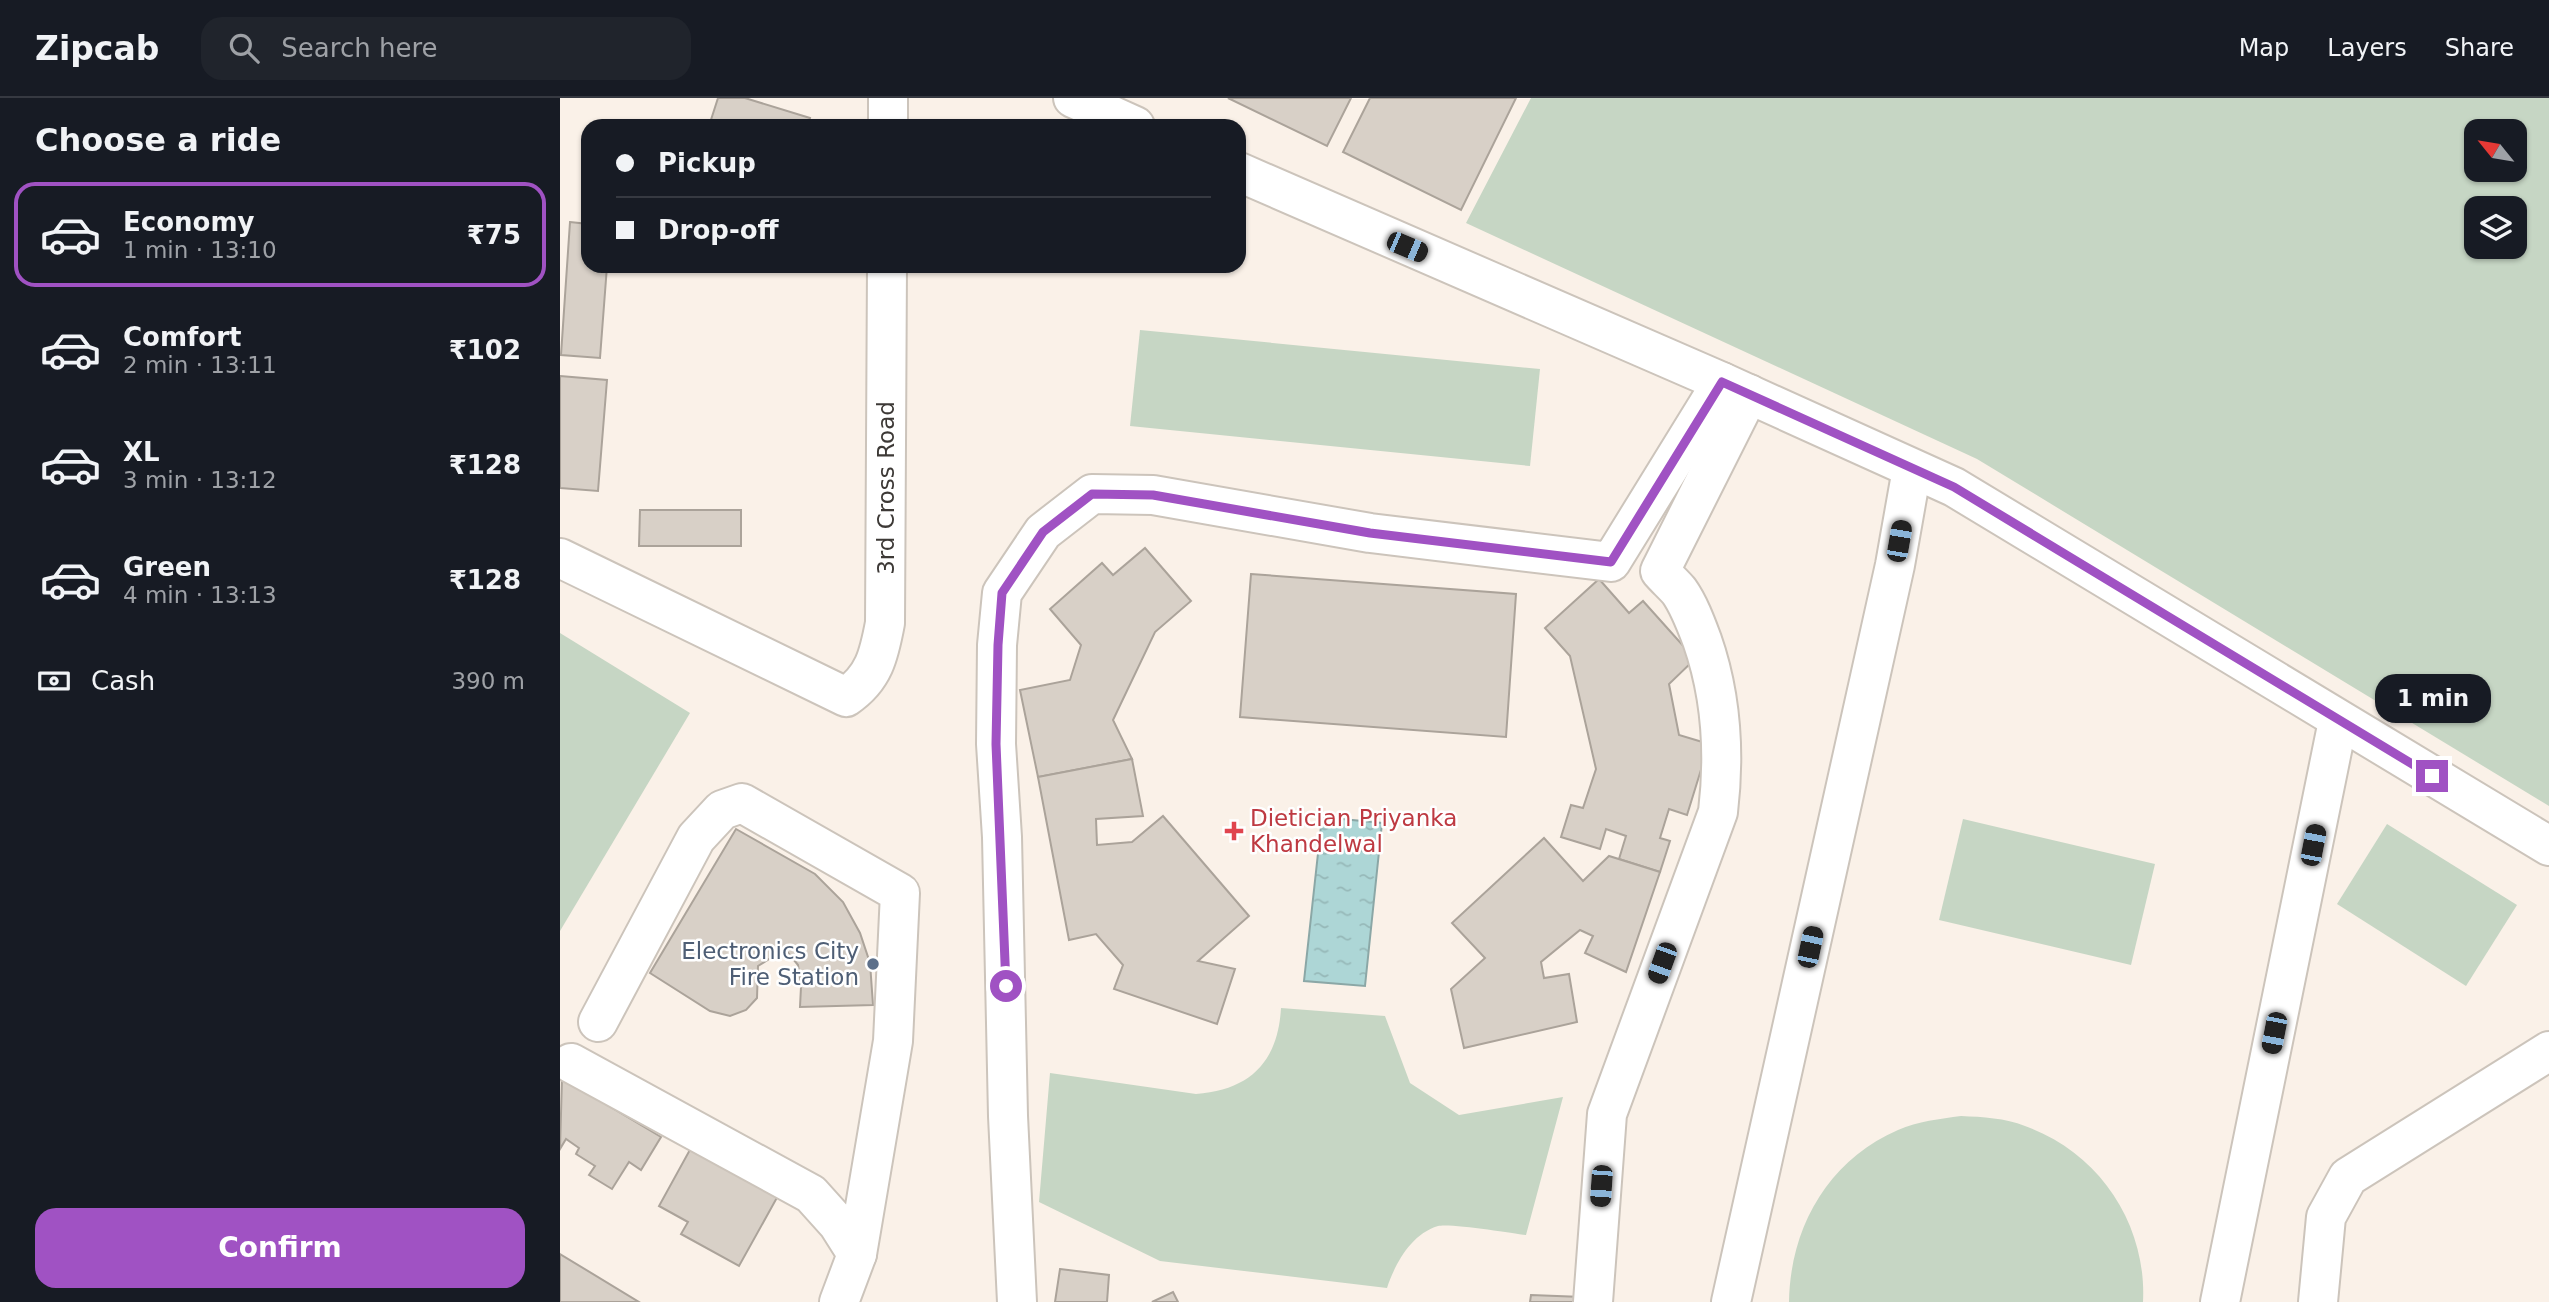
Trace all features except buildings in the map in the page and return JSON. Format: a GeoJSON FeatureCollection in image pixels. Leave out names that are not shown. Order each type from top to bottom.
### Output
{"type":"FeatureCollection","features":[{"type":"Feature","properties":{"kind":"street"},"geometry":{"type":"LineString","coordinates":[[888,98],[888,119]]}},
{"type":"Feature","properties":{"kind":"street"},"geometry":{"type":"LineString","coordinates":[[1073,98],[1120,119]]}},
{"type":"Feature","properties":{"kind":"street"},"geometry":{"type":"LineString","coordinates":[[1246,175],[1736,388],[1954,487],[2549,846]]}},
{"type":"Feature","properties":{"kind":"street","name":"3rd Cross Road"},"geometry":{"type":"LineString","coordinates":[[560,558],[846,697],[862,687],[879,656],[885,623],[887,273]]}},
{"type":"Feature","properties":{"kind":"street"},"geometry":{"type":"LineString","coordinates":[[1017,1302],[996,744],[998,645],[1002,593],[1043,532],[1092,494],[1153,495],[1370,533],[1611,562],[1736,388]]}},
{"type":"Feature","properties":{"kind":"street"},"geometry":{"type":"LineString","coordinates":[[1593,1302],[1607,1114],[1718,812],[1722,733],[1709,659],[1679,592],[1660,571],[1736,388]]}},
{"type":"Feature","properties":{"kind":"street"},"geometry":{"type":"LineString","coordinates":[[1731,1302],[1892,578],[1912,468]]}},
{"type":"Feature","properties":{"kind":"street"},"geometry":{"type":"LineString","coordinates":[[2220,1302],[2339,720]]}},
{"type":"Feature","properties":{"kind":"street"},"geometry":{"type":"LineString","coordinates":[[598,1022],[696,838],[722,810],[742,803],[900,893],[893,1041],[857,1254],[839,1302]]}},
{"type":"Feature","properties":{"kind":"street"},"geometry":{"type":"LineString","coordinates":[[2318,1302],[2326,1217],[2348,1177],[2549,1051]]}},
{"type":"Feature","properties":{"kind":"street"},"geometry":{"type":"LineString","coordinates":[[571,1063],[811,1194],[838,1224],[857,1254]]}},
{"type":"Feature","properties":{"kind":"green space"},"geometry":{"type":"Polygon","coordinates":[[[1531,98],[2549,98],[2549,806],[1977,459],[1466,223],[1531,98]]]}},
{"type":"Feature","properties":{"kind":"green space"},"geometry":{"type":"Polygon","coordinates":[[[1140,330],[1540,369],[1530,466],[1130,426],[1140,330]]]}},
{"type":"Feature","properties":{"kind":"green space"},"geometry":{"type":"Polygon","coordinates":[[[560,633],[690,713],[560,931],[560,633]]]}},
{"type":"Feature","properties":{"kind":"green space"},"geometry":{"type":"Polygon","coordinates":[[[1963,819],[2155,864],[2131,965],[1939,920],[1963,819]]]}},
{"type":"Feature","properties":{"kind":"green space"},"geometry":{"type":"Polygon","coordinates":[[[2387,824],[2517,905],[2466,986],[2337,904],[2387,824]]]}},
{"type":"Feature","properties":{"kind":"green space"},"geometry":{"type":"Polygon","coordinates":[[[1281,1008],[1385,1016],[1410,1083],[1459,1115],[1563,1097],[1526,1235],[1438,1226],[1420,1236],[1405,1251],[1387,1288],[1160,1261],[1039,1202],[1050,1073],[1196,1094],[1215,1091],[1246,1079],[1258,1069],[1274,1043],[1281,1008]]]}},
{"type":"Feature","properties":{"kind":"green space"},"geometry":{"type":"Polygon","coordinates":[[[1961,1116],[1986,1117],[2025,1126],[2051,1138],[2075,1154],[2096,1173],[2127,1219],[2137,1245],[2143,1302],[1789,1302],[1791,1275],[1805,1223],[1833,1178],[1873,1143],[1898,1130],[1921,1122],[1961,1116]]]}},
{"type":"Feature","properties":{"kind":"water"},"geometry":{"type":"Polygon","coordinates":[[[1322,817],[1382,823],[1365,986],[1304,981],[1322,817]]]}},
{"type":"Feature","properties":{"kind":"place","name":"Dietician Priyanka Khandelwal"},"geometry":{"type":"Point","coordinates":[1234,831]}},
{"type":"Feature","properties":{"kind":"place","name":"Electronics City Fire Station"},"geometry":{"type":"Point","coordinates":[873,964]}},
{"type":"Feature","properties":{"kind":"route"},"geometry":{"type":"LineString","coordinates":[[1006,986],[1002,836],[996,744],[1002,593],[1043,532],[1092,494],[1153,495],[1370,533],[1611,562],[1722,382],[1954,487],[2432,776]]}}]}
